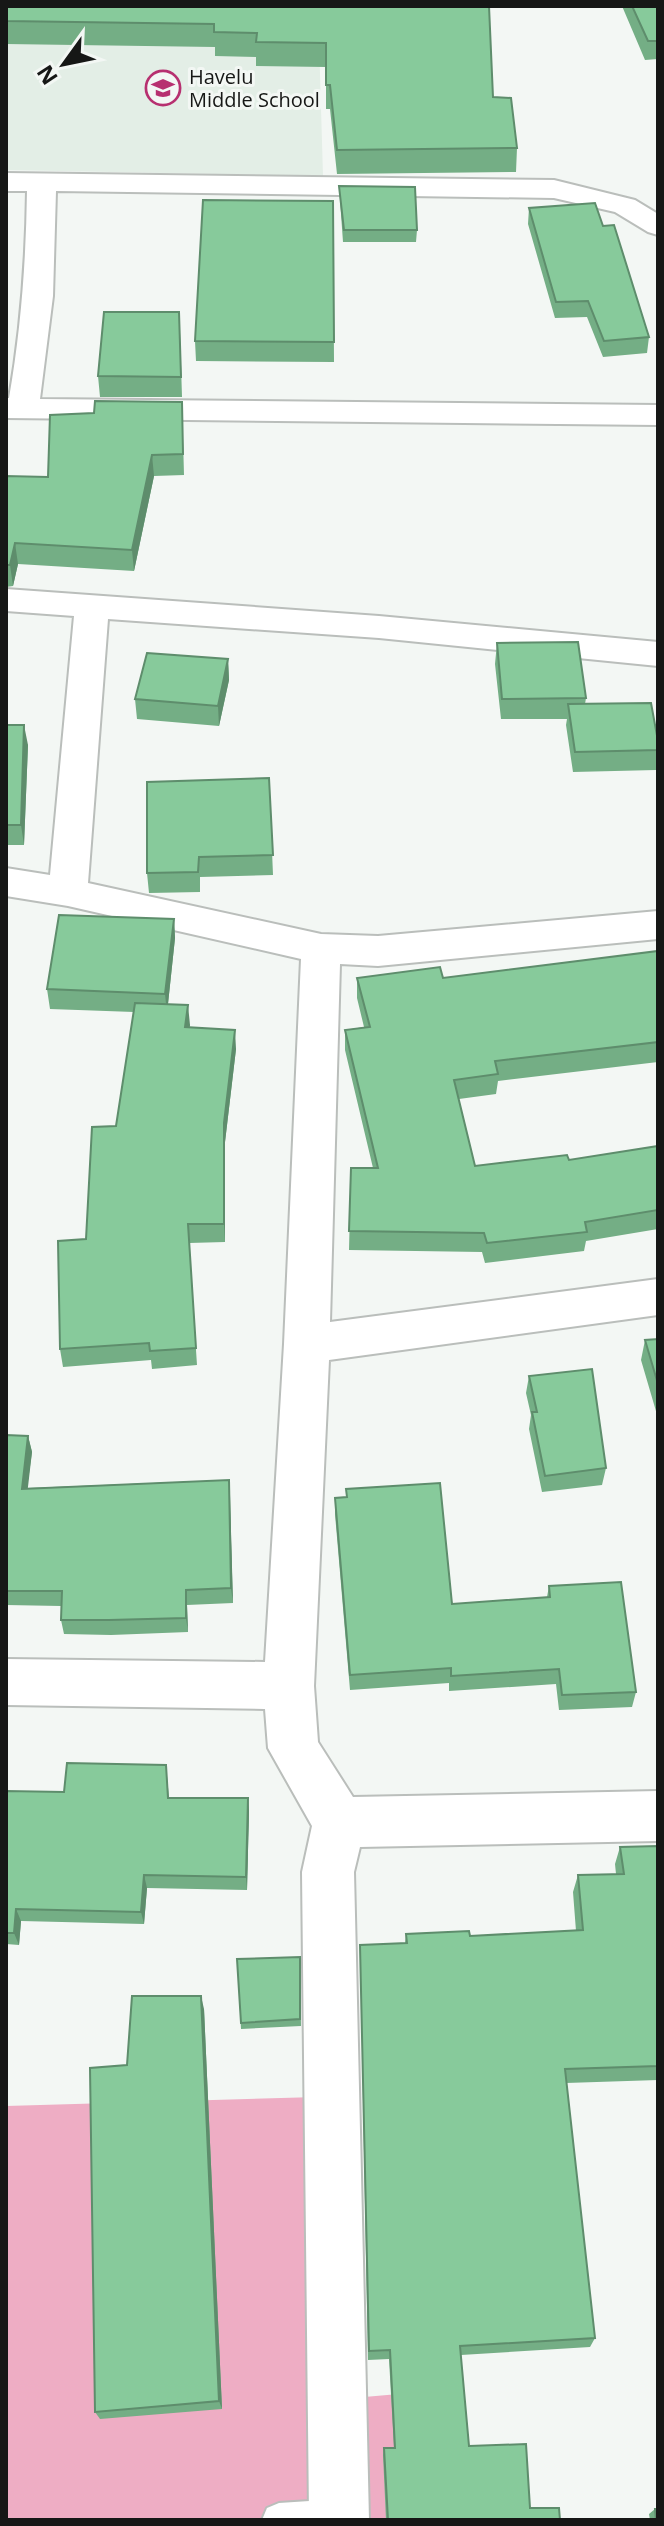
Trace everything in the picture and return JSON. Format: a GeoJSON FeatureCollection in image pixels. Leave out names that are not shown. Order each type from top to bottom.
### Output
{"type":"FeatureCollection","features":[{"type":"Feature","properties":{"kind":"street"},"geometry":{"type":"LineString","coordinates":[[6,182],[554,189],[625,206],[658,226]]}},
{"type":"Feature","properties":{"kind":"street"},"geometry":{"type":"LineString","coordinates":[[42,182],[42,250],[35,341],[14,408],[658,415]]}},
{"type":"Feature","properties":{"kind":"street"},"geometry":{"type":"LineString","coordinates":[[6,600],[379,627],[658,654]]}},
{"type":"Feature","properties":{"kind":"street"},"geometry":{"type":"LineString","coordinates":[[68,892],[92,607]]}},
{"type":"Feature","properties":{"kind":"street"},"geometry":{"type":"LineString","coordinates":[[6,882],[68,892],[321,949],[378,951],[658,925]]}},
{"type":"Feature","properties":{"kind":"street"},"geometry":{"type":"LineString","coordinates":[[321,949],[307,1344],[289,1686],[293,1748],[339,1822],[328,1872],[340,2516]]}},
{"type":"Feature","properties":{"kind":"street"},"geometry":{"type":"LineString","coordinates":[[307,1344],[658,1297]]}},
{"type":"Feature","properties":{"kind":"street"},"geometry":{"type":"LineString","coordinates":[[6,1682],[289,1686]]}},
{"type":"Feature","properties":{"kind":"street"},"geometry":{"type":"LineString","coordinates":[[339,1822],[658,1816]]}},
{"type":"Feature","properties":{"kind":"lane"},"geometry":{"type":"LineString","coordinates":[[279,2520],[340,2516]]}},
{"type":"Feature","properties":{"kind":"shaded area","name":"Havelu Middle School"},"geometry":{"type":"Polygon","coordinates":[[[6,6],[318,6],[323,176],[6,170],[6,6]]]}},
{"type":"Feature","properties":{"kind":"shaded area"},"geometry":{"type":"Polygon","coordinates":[[[317,2097],[330,2400],[410,2393],[421,2520],[6,2520],[6,2106],[317,2097]]]}},
{"type":"Feature","properties":{"kind":"building"},"geometry":{"type":"Polygon","coordinates":[[[6,6],[489,6],[493,97],[511,98],[517,148],[337,150],[330,85],[326,85],[326,43],[256,42],[257,33],[214,32],[214,24],[6,21],[6,6]]]}},
{"type":"Feature","properties":{"kind":"building"},"geometry":{"type":"Polygon","coordinates":[[[632,6],[658,6],[658,41],[648,41],[632,6]]]}},
{"type":"Feature","properties":{"kind":"building"},"geometry":{"type":"Polygon","coordinates":[[[339,186],[415,187],[417,230],[344,230],[339,186]]]}},
{"type":"Feature","properties":{"kind":"building"},"geometry":{"type":"Polygon","coordinates":[[[203,200],[333,201],[334,342],[195,341],[203,200]]]}},
{"type":"Feature","properties":{"kind":"building"},"geometry":{"type":"Polygon","coordinates":[[[595,203],[603,226],[614,225],[649,337],[604,341],[588,301],[556,302],[529,208],[595,203]]]}},
{"type":"Feature","properties":{"kind":"building"},"geometry":{"type":"Polygon","coordinates":[[[104,312],[179,312],[181,377],[98,376],[104,312]]]}},
{"type":"Feature","properties":{"kind":"building"},"geometry":{"type":"Polygon","coordinates":[[[95,401],[182,402],[183,454],[152,455],[132,550],[15,543],[10,565],[6,565],[6,476],[48,477],[50,415],[94,413],[95,401]]]}},
{"type":"Feature","properties":{"kind":"building"},"geometry":{"type":"Polygon","coordinates":[[[578,642],[586,698],[502,699],[497,643],[578,642]]]}},
{"type":"Feature","properties":{"kind":"building"},"geometry":{"type":"Polygon","coordinates":[[[147,653],[228,659],[218,706],[135,699],[147,653]]]}},
{"type":"Feature","properties":{"kind":"building"},"geometry":{"type":"Polygon","coordinates":[[[651,703],[658,750],[575,752],[568,704],[651,703]]]}},
{"type":"Feature","properties":{"kind":"building"},"geometry":{"type":"Polygon","coordinates":[[[6,725],[24,725],[21,825],[6,825],[6,725]]]}},
{"type":"Feature","properties":{"kind":"building"},"geometry":{"type":"Polygon","coordinates":[[[269,778],[273,855],[199,857],[198,872],[147,873],[147,782],[269,778]]]}},
{"type":"Feature","properties":{"kind":"building"},"geometry":{"type":"Polygon","coordinates":[[[59,915],[174,919],[165,994],[47,989],[59,915]]]}},
{"type":"Feature","properties":{"kind":"building"},"geometry":{"type":"Polygon","coordinates":[[[658,951],[658,1042],[495,1061],[498,1074],[454,1080],[475,1166],[567,1155],[569,1160],[658,1146],[658,1210],[585,1222],[587,1232],[487,1243],[484,1233],[349,1231],[351,1168],[378,1168],[345,1030],[370,1027],[357,978],[440,967],[443,978],[658,951]]]}},
{"type":"Feature","properties":{"kind":"building"},"geometry":{"type":"Polygon","coordinates":[[[135,1003],[188,1005],[185,1027],[235,1030],[224,1123],[224,1224],[188,1224],[196,1348],[150,1351],[149,1343],[60,1349],[58,1241],[86,1239],[92,1127],[116,1126],[135,1003]]]}},
{"type":"Feature","properties":{"kind":"building"},"geometry":{"type":"Polygon","coordinates":[[[658,1339],[658,1384],[645,1340],[658,1339]]]}},
{"type":"Feature","properties":{"kind":"building"},"geometry":{"type":"Polygon","coordinates":[[[592,1369],[606,1468],[545,1476],[532,1412],[537,1412],[529,1376],[592,1369]]]}},
{"type":"Feature","properties":{"kind":"building"},"geometry":{"type":"Polygon","coordinates":[[[6,1435],[28,1436],[22,1489],[229,1480],[231,1588],[186,1590],[186,1618],[109,1620],[61,1620],[62,1591],[6,1591],[6,1435]]]}},
{"type":"Feature","properties":{"kind":"building"},"geometry":{"type":"Polygon","coordinates":[[[440,1483],[452,1604],[550,1597],[549,1586],[621,1582],[636,1692],[562,1695],[559,1669],[451,1676],[451,1668],[350,1675],[335,1498],[347,1497],[346,1489],[440,1483]]]}},
{"type":"Feature","properties":{"kind":"building"},"geometry":{"type":"Polygon","coordinates":[[[67,1763],[166,1765],[168,1798],[248,1798],[246,1877],[144,1875],[141,1912],[16,1909],[14,1933],[6,1933],[6,1791],[64,1792],[67,1763]]]}},
{"type":"Feature","properties":{"kind":"building"},"geometry":{"type":"Polygon","coordinates":[[[658,1846],[658,2066],[565,2069],[595,2338],[460,2346],[469,2446],[526,2444],[530,2508],[559,2508],[560,2520],[388,2520],[384,2448],[395,2448],[390,2350],[369,2351],[360,1945],[407,1943],[406,1934],[469,1931],[470,1936],[583,1930],[578,1875],[624,1874],[620,1847],[658,1846]]]}},
{"type":"Feature","properties":{"kind":"building"},"geometry":{"type":"Polygon","coordinates":[[[300,1957],[300,2019],[241,2023],[237,1959],[300,1957]]]}},
{"type":"Feature","properties":{"kind":"building"},"geometry":{"type":"Polygon","coordinates":[[[132,1996],[201,1996],[219,2401],[95,2412],[90,2068],[127,2065],[132,1996]]]}},
{"type":"Feature","properties":{"kind":"place","name":"Havelu Middle School"},"geometry":{"type":"Point","coordinates":[163,88]}}]}
